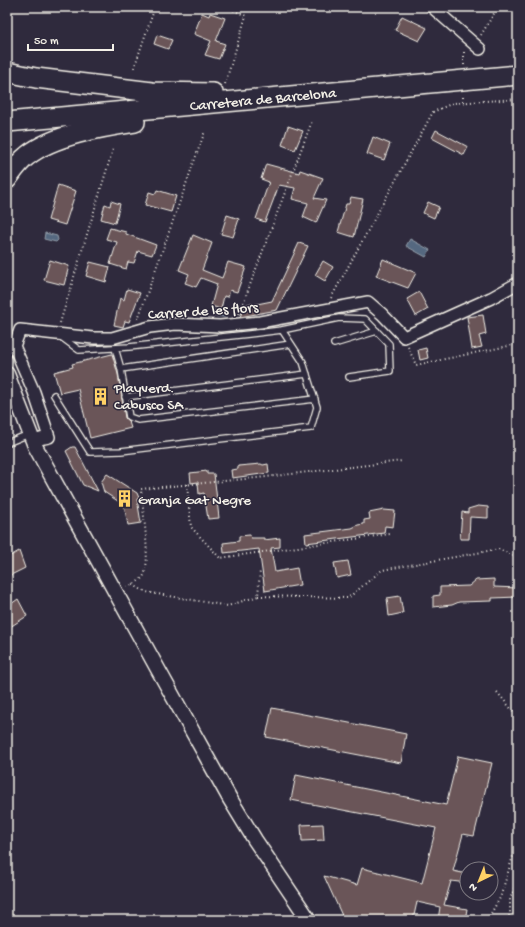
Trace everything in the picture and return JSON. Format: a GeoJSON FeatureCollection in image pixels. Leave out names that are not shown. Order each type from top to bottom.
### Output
{"type":"FeatureCollection","features":[{"type":"Feature","properties":{"kind":"highway"},"geometry":{"type":"LineString","coordinates":[[7,72],[43,79],[152,92],[300,95]]}},
{"type":"Feature","properties":{"kind":"highway","name":"Carretera de Barcelona"},"geometry":{"type":"LineString","coordinates":[[7,122],[518,75]]}},
{"type":"Feature","properties":{"kind":"highway"},"geometry":{"type":"LineString","coordinates":[[7,179],[16,167],[33,152],[53,142],[76,134],[115,125],[300,95]]}},
{"type":"Feature","properties":{"kind":"street"},"geometry":{"type":"LineString","coordinates":[[432,7],[477,47]]}},
{"type":"Feature","properties":{"kind":"street"},"geometry":{"type":"LineString","coordinates":[[404,337],[491,298],[518,283]]}},
{"type":"Feature","properties":{"kind":"street","name":"Carrer de les flors"},"geometry":{"type":"LineString","coordinates":[[32,438],[49,437],[34,392],[14,346],[20,330],[93,338],[112,338],[150,327],[176,324],[220,326],[260,322],[368,302],[404,337]]}},
{"type":"Feature","properties":{"kind":"street"},"geometry":{"type":"LineString","coordinates":[[7,366],[7,375],[32,438],[115,592],[230,799],[255,840],[308,920]]}},
{"type":"Feature","properties":{"kind":"lane"},"geometry":{"type":"LineString","coordinates":[[56,334],[79,350],[115,348],[282,330],[339,318],[364,318],[389,344],[390,371],[349,377]]}},
{"type":"Feature","properties":{"kind":"lane"},"geometry":{"type":"LineString","coordinates":[[54,395],[90,452],[121,451],[311,428],[318,407],[303,362],[282,330]]}},
{"type":"Feature","properties":{"kind":"lane"},"geometry":{"type":"LineString","coordinates":[[334,344],[377,331]]}},
{"type":"Feature","properties":{"kind":"lane"},"geometry":{"type":"LineString","coordinates":[[121,369],[291,344]]}},
{"type":"Feature","properties":{"kind":"lane"},"geometry":{"type":"LineString","coordinates":[[115,348],[121,369],[129,417],[138,420],[315,400]]}},
{"type":"Feature","properties":{"kind":"lane"},"geometry":{"type":"LineString","coordinates":[[125,397],[307,374]]}},
{"type":"Feature","properties":{"kind":"lane"},"geometry":{"type":"LineString","coordinates":[[7,443],[32,438]]}},
{"type":"Feature","properties":{"kind":"path"},"geometry":{"type":"LineString","coordinates":[[134,68],[155,7]]}},
{"type":"Feature","properties":{"kind":"path"},"geometry":{"type":"LineString","coordinates":[[224,87],[246,16],[227,7]]}},
{"type":"Feature","properties":{"kind":"path"},"geometry":{"type":"LineString","coordinates":[[477,47],[498,7]]}},
{"type":"Feature","properties":{"kind":"path"},"geometry":{"type":"LineString","coordinates":[[324,310],[433,112],[454,103],[518,99]]}},
{"type":"Feature","properties":{"kind":"path"},"geometry":{"type":"LineString","coordinates":[[236,324],[312,121]]}},
{"type":"Feature","properties":{"kind":"path"},"geometry":{"type":"LineString","coordinates":[[134,332],[205,131]]}},
{"type":"Feature","properties":{"kind":"path"},"geometry":{"type":"LineString","coordinates":[[56,334],[113,149]]}},
{"type":"Feature","properties":{"kind":"path"},"geometry":{"type":"LineString","coordinates":[[404,337],[416,365],[518,344]]}},
{"type":"Feature","properties":{"kind":"path"},"geometry":{"type":"LineString","coordinates":[[115,592],[133,585],[143,577],[147,562],[141,489],[402,460]]}},
{"type":"Feature","properties":{"kind":"path"},"geometry":{"type":"LineString","coordinates":[[187,484],[191,527],[220,558],[390,534]]}},
{"type":"Feature","properties":{"kind":"path"},"geometry":{"type":"LineString","coordinates":[[133,585],[146,592],[228,606],[258,596],[348,598],[382,570],[499,549],[518,558]]}},
{"type":"Feature","properties":{"kind":"path"},"geometry":{"type":"LineString","coordinates":[[258,596],[260,570]]}},
{"type":"Feature","properties":{"kind":"path"},"geometry":{"type":"LineString","coordinates":[[497,692],[518,716]]}},
{"type":"Feature","properties":{"kind":"path"},"geometry":{"type":"LineString","coordinates":[[487,920],[500,898],[518,840]]}},
{"type":"Feature","properties":{"kind":"path"},"geometry":{"type":"LineString","coordinates":[[508,920],[510,914],[510,899],[518,880]]}},
{"type":"Feature","properties":{"kind":"water"},"geometry":{"type":"Polygon","coordinates":[[[45,233],[57,236],[58,240],[56,242],[44,239],[45,233]]]}},
{"type":"Feature","properties":{"kind":"water"},"geometry":{"type":"Polygon","coordinates":[[[410,239],[430,250],[426,257],[406,246],[410,239]]]}},
{"type":"Feature","properties":{"kind":"water"},"geometry":{"type":"Polygon","coordinates":[[[214,310],[225,312],[227,315],[225,317],[213,316],[214,310]]]}},
{"type":"Feature","properties":{"kind":"building"},"geometry":{"type":"Polygon","coordinates":[[[202,13],[209,16],[210,13],[225,18],[216,41],[225,44],[219,59],[205,55],[211,41],[194,34],[202,13]]]}},
{"type":"Feature","properties":{"kind":"building"},"geometry":{"type":"Polygon","coordinates":[[[402,16],[427,28],[419,41],[395,30],[402,16]]]}},
{"type":"Feature","properties":{"kind":"building"},"geometry":{"type":"Polygon","coordinates":[[[157,35],[172,40],[168,49],[154,44],[157,35]]]}},
{"type":"Feature","properties":{"kind":"building"},"geometry":{"type":"Polygon","coordinates":[[[288,126],[303,131],[295,150],[282,145],[288,126]]]}},
{"type":"Feature","properties":{"kind":"building"},"geometry":{"type":"Polygon","coordinates":[[[436,130],[468,147],[464,155],[432,138],[436,130]]]}},
{"type":"Feature","properties":{"kind":"building"},"geometry":{"type":"Polygon","coordinates":[[[373,137],[390,144],[384,160],[367,154],[373,137]]]}},
{"type":"Feature","properties":{"kind":"building"},"geometry":{"type":"Polygon","coordinates":[[[266,164],[299,173],[300,170],[323,178],[314,198],[326,200],[316,223],[303,217],[308,203],[292,199],[295,188],[279,185],[265,222],[256,219],[269,182],[261,179],[266,164]]]}},
{"type":"Feature","properties":{"kind":"building"},"geometry":{"type":"Polygon","coordinates":[[[58,185],[76,191],[65,225],[48,220],[58,185]]]}},
{"type":"Feature","properties":{"kind":"building"},"geometry":{"type":"Polygon","coordinates":[[[157,190],[176,196],[171,212],[145,205],[149,192],[155,194],[157,190]]]}},
{"type":"Feature","properties":{"kind":"building"},"geometry":{"type":"Polygon","coordinates":[[[351,197],[363,199],[354,237],[338,232],[346,204],[349,204],[351,197]]]}},
{"type":"Feature","properties":{"kind":"building"},"geometry":{"type":"Polygon","coordinates":[[[111,201],[120,204],[115,223],[101,219],[105,204],[110,206],[111,201]]]}},
{"type":"Feature","properties":{"kind":"building"},"geometry":{"type":"Polygon","coordinates":[[[428,202],[439,207],[434,218],[423,213],[428,202]]]}},
{"type":"Feature","properties":{"kind":"building"},"geometry":{"type":"Polygon","coordinates":[[[227,215],[239,219],[233,237],[221,234],[227,215]]]}},
{"type":"Feature","properties":{"kind":"building"},"geometry":{"type":"Polygon","coordinates":[[[110,228],[126,232],[126,234],[156,245],[152,255],[138,251],[134,263],[128,262],[126,269],[110,264],[117,242],[106,239],[110,228]]]}},
{"type":"Feature","properties":{"kind":"building"},"geometry":{"type":"Polygon","coordinates":[[[193,235],[212,243],[202,270],[222,278],[228,262],[246,267],[237,292],[230,290],[228,297],[224,296],[221,309],[211,306],[217,284],[201,278],[196,287],[185,283],[189,274],[179,270],[193,235]]]}},
{"type":"Feature","properties":{"kind":"building"},"geometry":{"type":"Polygon","coordinates":[[[299,243],[308,246],[277,310],[240,317],[245,305],[272,301],[299,243]]]}},
{"type":"Feature","properties":{"kind":"building"},"geometry":{"type":"Polygon","coordinates":[[[383,259],[416,273],[408,288],[376,276],[383,259]]]}},
{"type":"Feature","properties":{"kind":"building"},"geometry":{"type":"Polygon","coordinates":[[[50,260],[69,266],[64,285],[44,280],[50,260]]]}},
{"type":"Feature","properties":{"kind":"building"},"geometry":{"type":"Polygon","coordinates":[[[323,261],[333,267],[325,281],[315,275],[323,261]]]}},
{"type":"Feature","properties":{"kind":"building"},"geometry":{"type":"Polygon","coordinates":[[[90,262],[110,267],[106,282],[86,276],[90,262]]]}},
{"type":"Feature","properties":{"kind":"building"},"geometry":{"type":"Polygon","coordinates":[[[127,289],[140,293],[129,322],[125,321],[123,327],[114,325],[120,298],[124,300],[127,289]]]}},
{"type":"Feature","properties":{"kind":"building"},"geometry":{"type":"Polygon","coordinates":[[[419,292],[428,309],[416,316],[407,299],[419,292]]]}},
{"type":"Feature","properties":{"kind":"building"},"geometry":{"type":"Polygon","coordinates":[[[483,315],[486,334],[479,336],[482,347],[472,349],[467,317],[483,315]]]}},
{"type":"Feature","properties":{"kind":"building"},"geometry":{"type":"Polygon","coordinates":[[[426,348],[428,358],[420,360],[418,350],[426,348]]]}},
{"type":"Feature","properties":{"kind":"building","name":"Playverd. Cabusco SA"},"geometry":{"type":"Polygon","coordinates":[[[112,354],[118,374],[125,418],[129,422],[131,428],[90,438],[78,389],[60,393],[54,372],[73,367],[72,364],[112,354]]]}},
{"type":"Feature","properties":{"kind":"building"},"geometry":{"type":"Polygon","coordinates":[[[72,447],[75,447],[98,491],[83,485],[66,451],[72,447]]]}},
{"type":"Feature","properties":{"kind":"building"},"geometry":{"type":"Polygon","coordinates":[[[268,464],[269,473],[232,478],[231,470],[238,469],[238,466],[268,464]]]}},
{"type":"Feature","properties":{"kind":"building"},"geometry":{"type":"Polygon","coordinates":[[[207,471],[207,474],[214,474],[219,518],[208,519],[204,493],[199,494],[198,482],[191,483],[190,473],[207,471]]]}},
{"type":"Feature","properties":{"kind":"building","name":"Granja Gat Negre"},"geometry":{"type":"Polygon","coordinates":[[[107,474],[137,493],[139,498],[137,499],[141,523],[128,525],[124,505],[104,492],[101,482],[107,474]]]}},
{"type":"Feature","properties":{"kind":"building"},"geometry":{"type":"Polygon","coordinates":[[[478,506],[488,507],[488,518],[470,517],[469,539],[460,539],[462,512],[468,513],[468,509],[478,506]]]}},
{"type":"Feature","properties":{"kind":"building"},"geometry":{"type":"Polygon","coordinates":[[[384,510],[395,511],[393,527],[385,526],[384,533],[306,543],[305,534],[352,528],[364,524],[364,520],[370,519],[369,513],[384,510]]]}},
{"type":"Feature","properties":{"kind":"building"},"geometry":{"type":"Polygon","coordinates":[[[250,535],[251,538],[264,538],[264,540],[280,538],[280,547],[271,548],[275,572],[297,568],[300,585],[265,591],[259,549],[224,553],[223,543],[239,541],[239,536],[250,535]]]}},
{"type":"Feature","properties":{"kind":"building"},"geometry":{"type":"Polygon","coordinates":[[[19,551],[25,568],[7,577],[7,558],[19,551]]]}},
{"type":"Feature","properties":{"kind":"building"},"geometry":{"type":"Polygon","coordinates":[[[348,561],[351,575],[337,578],[334,563],[348,561]]]}},
{"type":"Feature","properties":{"kind":"building"},"geometry":{"type":"Polygon","coordinates":[[[494,579],[494,587],[518,588],[518,597],[492,598],[492,601],[459,602],[452,605],[433,607],[433,596],[440,595],[440,587],[469,586],[476,580],[494,579]]]}},
{"type":"Feature","properties":{"kind":"building"},"geometry":{"type":"Polygon","coordinates":[[[400,596],[403,613],[389,616],[387,598],[400,596]]]}},
{"type":"Feature","properties":{"kind":"building"},"geometry":{"type":"Polygon","coordinates":[[[18,599],[27,616],[7,629],[7,607],[18,599]]]}},
{"type":"Feature","properties":{"kind":"building"},"geometry":{"type":"Polygon","coordinates":[[[272,708],[406,734],[401,763],[266,737],[272,708]]]}},
{"type":"Feature","properties":{"kind":"building"},"geometry":{"type":"Polygon","coordinates":[[[458,756],[492,763],[474,836],[463,834],[453,871],[459,872],[459,882],[451,881],[444,905],[467,909],[465,920],[438,920],[440,907],[417,902],[413,920],[344,920],[324,876],[357,885],[362,868],[422,883],[436,828],[291,800],[296,775],[446,805],[458,756]]]}},
{"type":"Feature","properties":{"kind":"building"},"geometry":{"type":"Polygon","coordinates":[[[323,824],[324,840],[302,841],[301,825],[323,824]]]}},
{"type":"Feature","properties":{"kind":"place","name":"Playverd. Cabusco SA"},"geometry":{"type":"Point","coordinates":[101,396]}},
{"type":"Feature","properties":{"kind":"place","name":"Granja Gat Negre"},"geometry":{"type":"Point","coordinates":[125,499]}}]}
